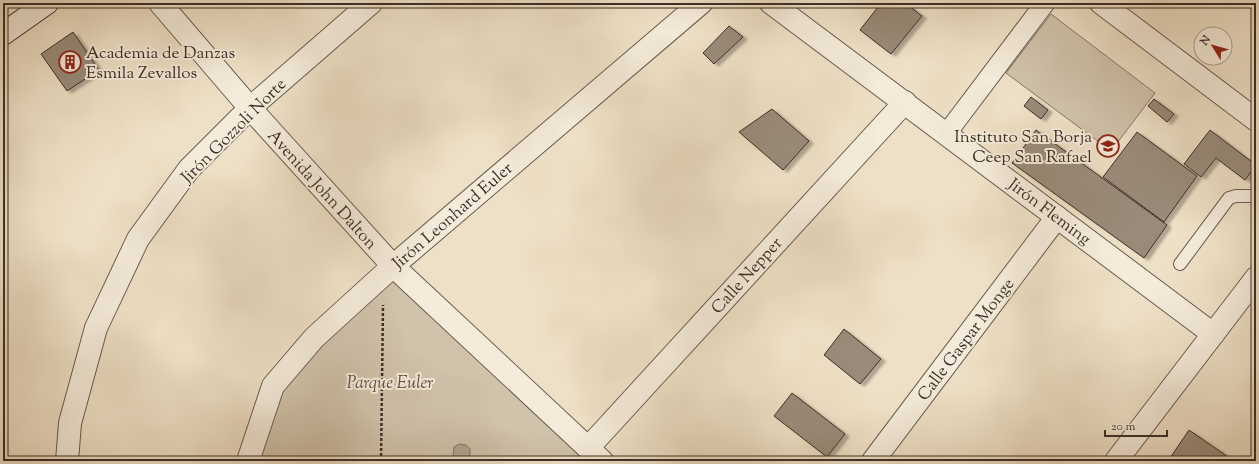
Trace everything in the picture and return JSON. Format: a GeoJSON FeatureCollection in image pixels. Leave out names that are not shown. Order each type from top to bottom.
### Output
{"type":"FeatureCollection","features":[{"type":"Feature","properties":{"kind":"street"},"geometry":{"type":"LineString","coordinates":[[3,34],[47,3]]}},
{"type":"Feature","properties":{"kind":"street","name":"Avenida John Dalton"},"geometry":{"type":"LineString","coordinates":[[160,3],[388,270],[595,455]]}},
{"type":"Feature","properties":{"kind":"street","name":"Jirón Gozzoli Norte"},"geometry":{"type":"LineString","coordinates":[[67,461],[70,423],[96,328],[138,239],[189,169],[250,108],[371,3]]}},
{"type":"Feature","properties":{"kind":"street","name":"Jirón Leonhard Euler"},"geometry":{"type":"LineString","coordinates":[[248,461],[273,386],[314,338],[388,270],[701,3]]}},
{"type":"Feature","properties":{"kind":"street","name":"Jirón Fleming"},"geometry":{"type":"LineString","coordinates":[[771,3],[947,133],[1213,334]]}},
{"type":"Feature","properties":{"kind":"street"},"geometry":{"type":"LineString","coordinates":[[947,133],[1045,3]]}},
{"type":"Feature","properties":{"kind":"street"},"geometry":{"type":"LineString","coordinates":[[1101,3],[1256,120]]}},
{"type":"Feature","properties":{"kind":"street","name":"Calle Nepper"},"geometry":{"type":"LineString","coordinates":[[595,455],[905,102]]}},
{"type":"Feature","properties":{"kind":"street","name":"Calle Gaspar Monge"},"geometry":{"type":"LineString","coordinates":[[873,461],[1057,216]]}},
{"type":"Feature","properties":{"kind":"street"},"geometry":{"type":"LineString","coordinates":[[1116,461],[1256,278]]}},
{"type":"Feature","properties":{"kind":"lane"},"geometry":{"type":"LineString","coordinates":[[1180,264],[1229,198],[1236,196],[1256,196]]}},
{"type":"Feature","properties":{"kind":"path"},"geometry":{"type":"LineString","coordinates":[[381,461],[388,270]]}},
{"type":"Feature","properties":{"kind":"green space"},"geometry":{"type":"Polygon","coordinates":[[[1051,14],[1155,93],[1111,151],[1006,73],[1051,14]]]}},
{"type":"Feature","properties":{"kind":"green space","name":"Parque Euler"},"geometry":{"type":"Polygon","coordinates":[[[391,276],[593,461],[255,461],[281,386],[391,276]]]}},
{"type":"Feature","properties":{"kind":"shaded area"},"geometry":{"type":"Polygon","coordinates":[[[459,444],[466,445],[470,449],[470,455],[465,461],[456,460],[453,455],[454,447],[459,444]]]}},
{"type":"Feature","properties":{"kind":"building"},"geometry":{"type":"Polygon","coordinates":[[[881,3],[905,3],[922,16],[891,54],[860,30],[881,3]]]}},
{"type":"Feature","properties":{"kind":"building"},"geometry":{"type":"Polygon","coordinates":[[[729,26],[743,37],[714,64],[703,53],[729,26]]]}},
{"type":"Feature","properties":{"kind":"building","name":"Academia de Danzas Esmila Zevallos"},"geometry":{"type":"Polygon","coordinates":[[[73,32],[99,70],[67,91],[41,54],[73,32]]]}},
{"type":"Feature","properties":{"kind":"building"},"geometry":{"type":"Polygon","coordinates":[[[1031,97],[1048,110],[1041,119],[1024,106],[1031,97]]]}},
{"type":"Feature","properties":{"kind":"building"},"geometry":{"type":"Polygon","coordinates":[[[1154,99],[1174,114],[1167,122],[1148,106],[1154,99]]]}},
{"type":"Feature","properties":{"kind":"building"},"geometry":{"type":"Polygon","coordinates":[[[772,109],[809,141],[783,170],[739,132],[772,109]]]}},
{"type":"Feature","properties":{"kind":"building"},"geometry":{"type":"Polygon","coordinates":[[[1036,130],[1167,225],[1144,258],[1012,163],[1036,130]]]}},
{"type":"Feature","properties":{"kind":"building"},"geometry":{"type":"Polygon","coordinates":[[[1210,130],[1256,165],[1245,180],[1216,158],[1201,177],[1184,164],[1210,130]]]}},
{"type":"Feature","properties":{"kind":"building"},"geometry":{"type":"Polygon","coordinates":[[[1137,132],[1197,176],[1164,222],[1103,177],[1137,132]]]}},
{"type":"Feature","properties":{"kind":"building"},"geometry":{"type":"Polygon","coordinates":[[[844,329],[881,359],[860,384],[824,355],[844,329]]]}},
{"type":"Feature","properties":{"kind":"building"},"geometry":{"type":"Polygon","coordinates":[[[792,393],[845,434],[827,457],[774,416],[792,393]]]}},
{"type":"Feature","properties":{"kind":"building"},"geometry":{"type":"Polygon","coordinates":[[[1189,430],[1234,461],[1168,461],[1189,430]]]}},
{"type":"Feature","properties":{"kind":"place","name":"Academia de Danzas Esmila Zevallos"},"geometry":{"type":"Point","coordinates":[70,62]}},
{"type":"Feature","properties":{"kind":"place","name":"Instituto San Borja Ceep San Rafael"},"geometry":{"type":"Point","coordinates":[1108,146]}}]}
